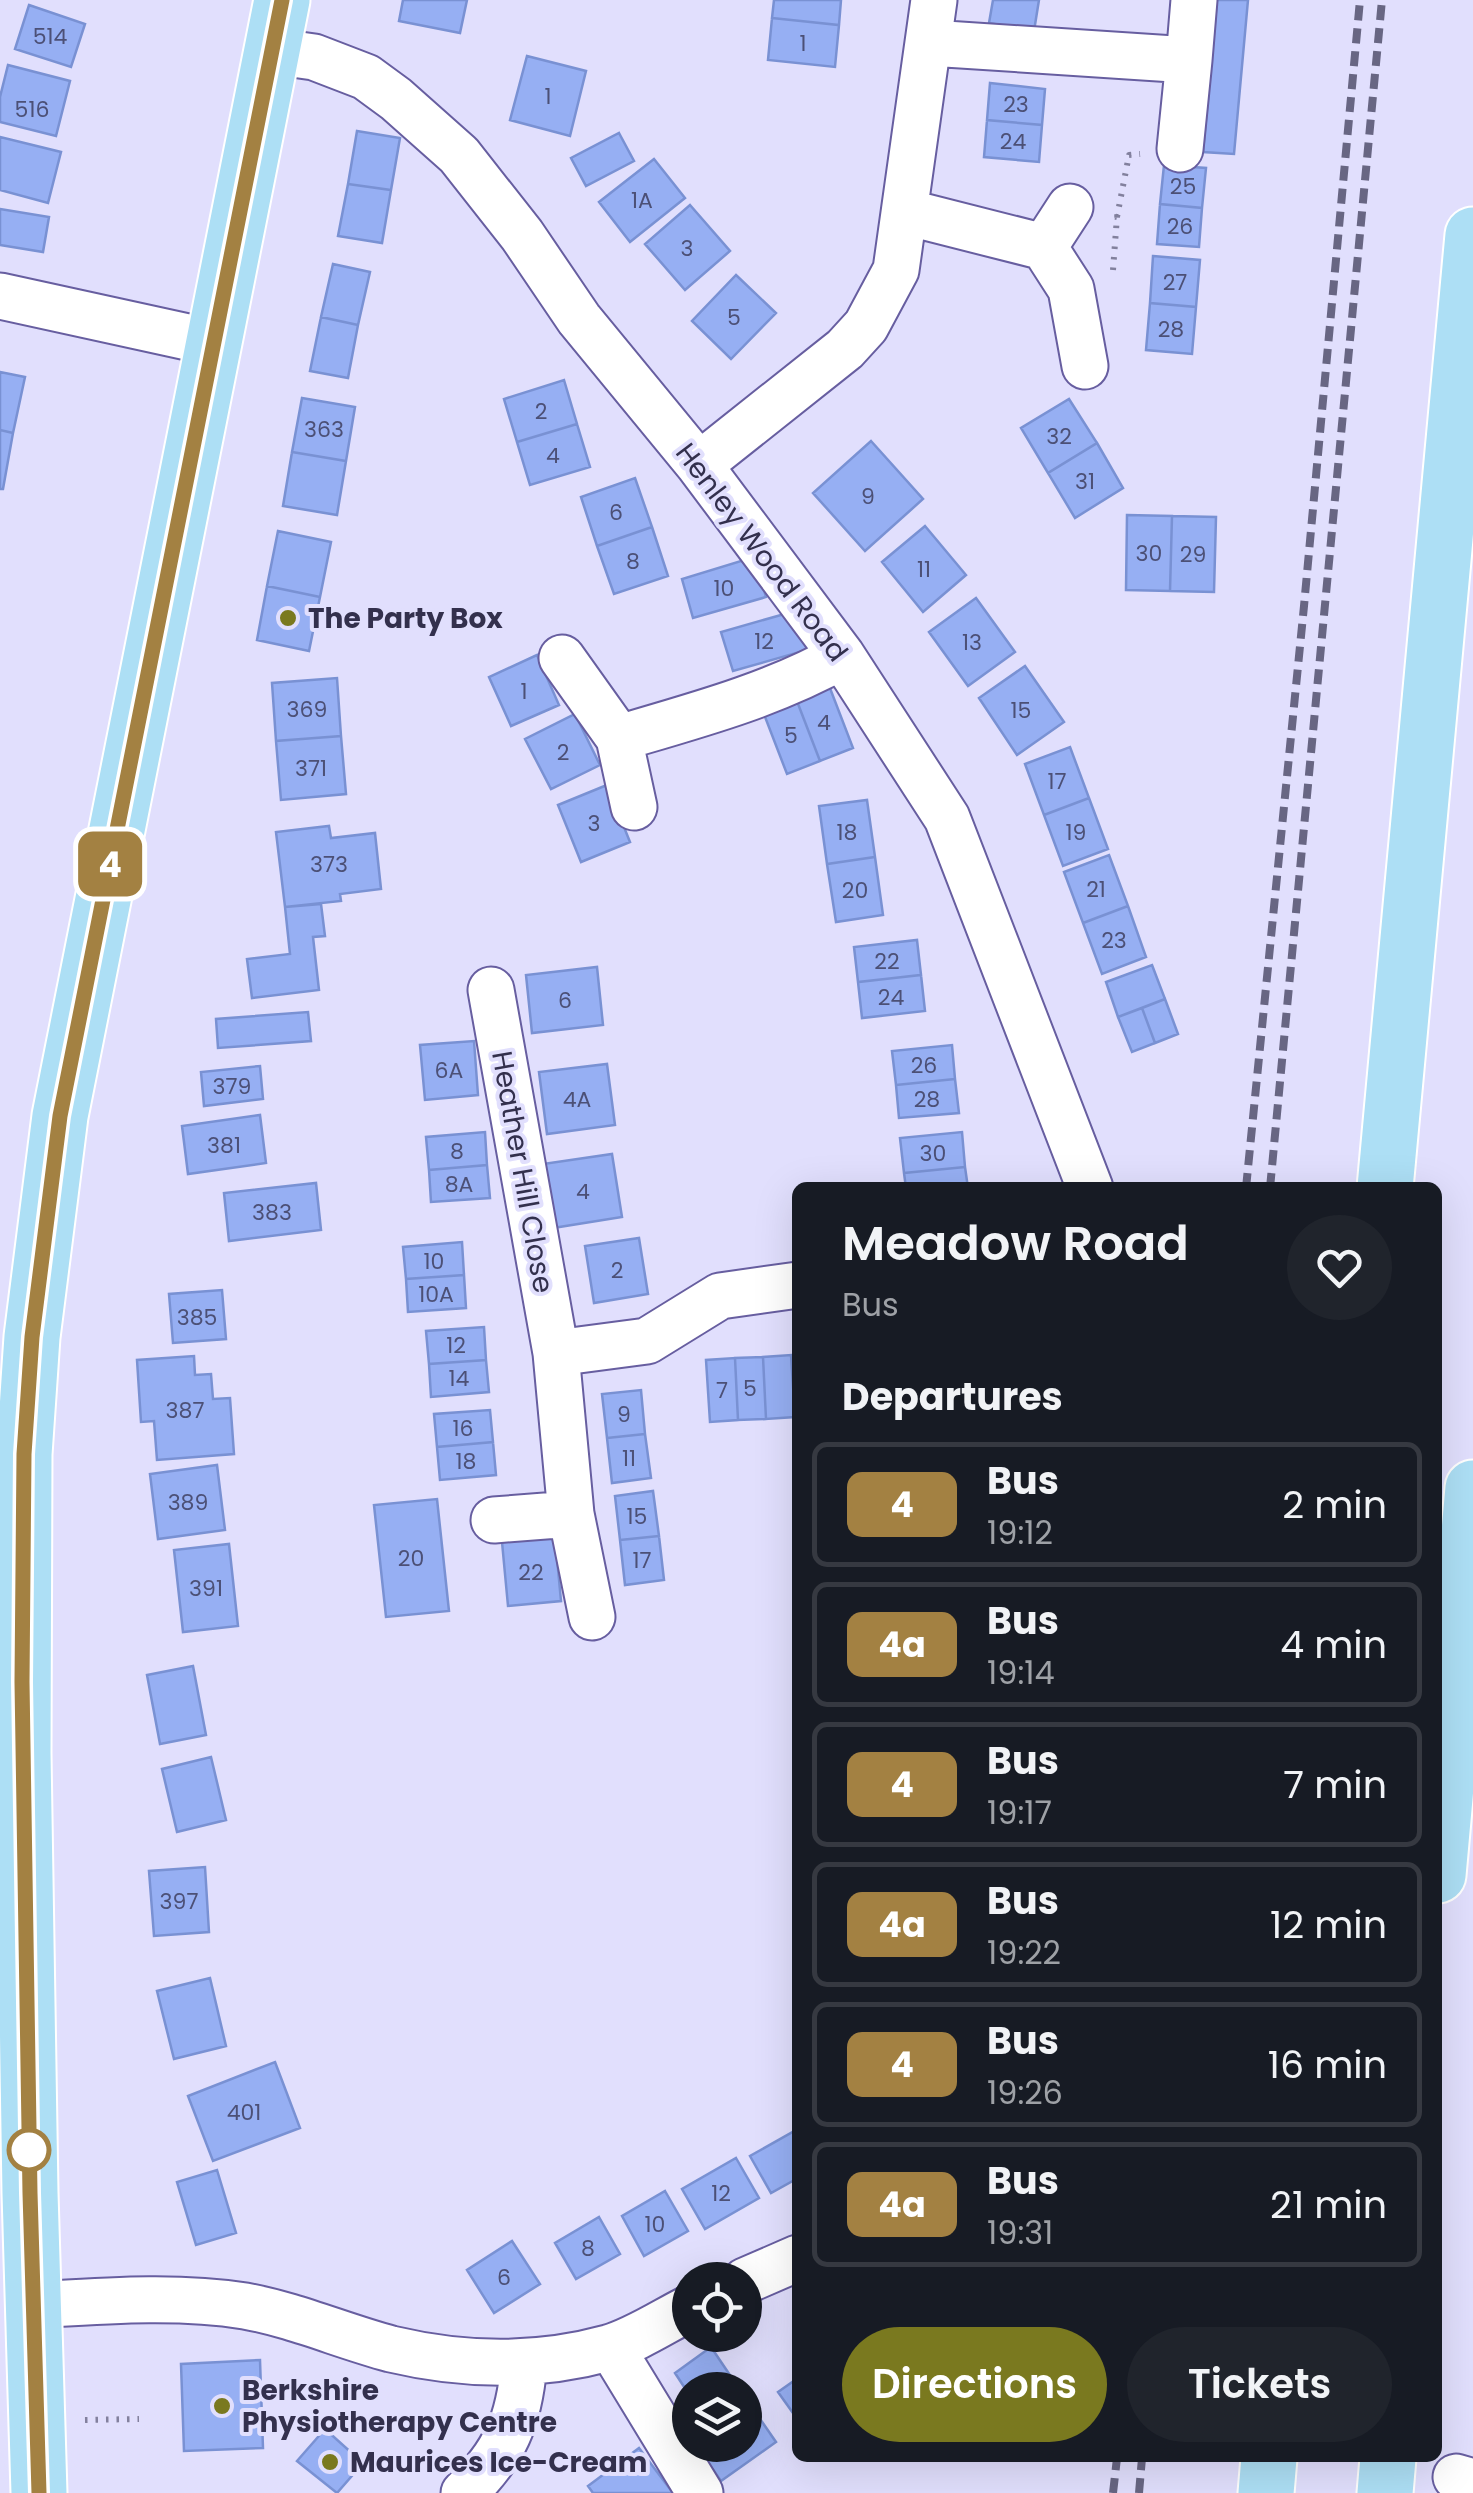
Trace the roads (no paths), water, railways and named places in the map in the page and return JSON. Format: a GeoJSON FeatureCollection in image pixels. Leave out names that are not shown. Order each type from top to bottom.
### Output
{"type":"FeatureCollection","features":[{"type":"Feature","properties":{"kind":"main road"},"geometry":{"type":"LineString","coordinates":[[39,2493],[33,2306],[15,2239],[24,1454],[32,1337],[60,1116],[276,25]]}},
{"type":"Feature","properties":{"kind":"main road"},"geometry":{"type":"LineString","coordinates":[[1386,1182],[1473,235]]}},
{"type":"Feature","properties":{"kind":"main road"},"geometry":{"type":"LineString","coordinates":[[1442,1831],[1473,1488]]}},
{"type":"Feature","properties":{"kind":"main road"},"geometry":{"type":"LineString","coordinates":[[1266,2493],[1270,2462]]}},
{"type":"Feature","properties":{"kind":"main road"},"geometry":{"type":"LineString","coordinates":[[1385,2493],[1388,2462]]}},
{"type":"Feature","properties":{"kind":"street"},"geometry":{"type":"LineString","coordinates":[[1180,149],[1194,0]]}},
{"type":"Feature","properties":{"kind":"street"},"geometry":{"type":"LineString","coordinates":[[699,465],[845,349],[866,326],[896,270],[932,22],[1188,60]]}},
{"type":"Feature","properties":{"kind":"street","name":"Henley Wood Road"},"geometry":{"type":"LineString","coordinates":[[276,25],[314,58],[366,76],[460,155],[522,235],[579,319],[699,465],[842,656],[947,818],[1088,1182]]}},
{"type":"Feature","properties":{"kind":"street"},"geometry":{"type":"LineString","coordinates":[[1044,247],[1070,207]]}},
{"type":"Feature","properties":{"kind":"street"},"geometry":{"type":"LineString","coordinates":[[906,212],[1044,247],[1071,289],[1085,366]]}},
{"type":"Feature","properties":{"kind":"street"},"geometry":{"type":"LineString","coordinates":[[0,296],[214,343]]}},
{"type":"Feature","properties":{"kind":"street"},"geometry":{"type":"LineString","coordinates":[[619,738],[716,710],[817,670],[842,656]]}},
{"type":"Feature","properties":{"kind":"street"},"geometry":{"type":"LineString","coordinates":[[562,658],[619,738],[634,807]]}},
{"type":"Feature","properties":{"kind":"street","name":"Heather Hill Close"},"geometry":{"type":"LineString","coordinates":[[491,990],[556,1353],[571,1514],[592,1617]]}},
{"type":"Feature","properties":{"kind":"street"},"geometry":{"type":"LineString","coordinates":[[556,1353],[648,1341],[720,1296],[792,1287]]}},
{"type":"Feature","properties":{"kind":"street"},"geometry":{"type":"LineString","coordinates":[[494,1520],[571,1514]]}},
{"type":"Feature","properties":{"kind":"street"},"geometry":{"type":"LineString","coordinates":[[762,2274],[792,2261]]}},
{"type":"Feature","properties":{"kind":"street"},"geometry":{"type":"LineString","coordinates":[[33,2306],[86,2302],[224,2303],[446,2360],[524,2364],[610,2347],[672,2317]]}},
{"type":"Feature","properties":{"kind":"street"},"geometry":{"type":"LineString","coordinates":[[610,2347],[700,2493]]}},
{"type":"Feature","properties":{"kind":"street"},"geometry":{"type":"LineString","coordinates":[[464,2493],[488,2470],[506,2443],[518,2411],[524,2364]]}},
{"type":"Feature","properties":{"kind":"railway"},"geometry":{"type":"LineString","coordinates":[[1247,1182],[1360,0]]}},
{"type":"Feature","properties":{"kind":"railway"},"geometry":{"type":"LineString","coordinates":[[1271,1182],[1382,0]]}},
{"type":"Feature","properties":{"kind":"railway"},"geometry":{"type":"LineString","coordinates":[[1113,2493],[1117,2462]]}},
{"type":"Feature","properties":{"kind":"railway"},"geometry":{"type":"LineString","coordinates":[[1139,2493],[1142,2462]]}},
{"type":"Feature","properties":{"kind":"place","name":"The Party Box"},"geometry":{"type":"Point","coordinates":[288,618]}},
{"type":"Feature","properties":{"kind":"place","name":"Berkshire Physiotherapy Centre"},"geometry":{"type":"Point","coordinates":[222,2406]}},
{"type":"Feature","properties":{"kind":"place","name":"Maurices Ice-Cream"},"geometry":{"type":"Point","coordinates":[330,2462]}}]}
